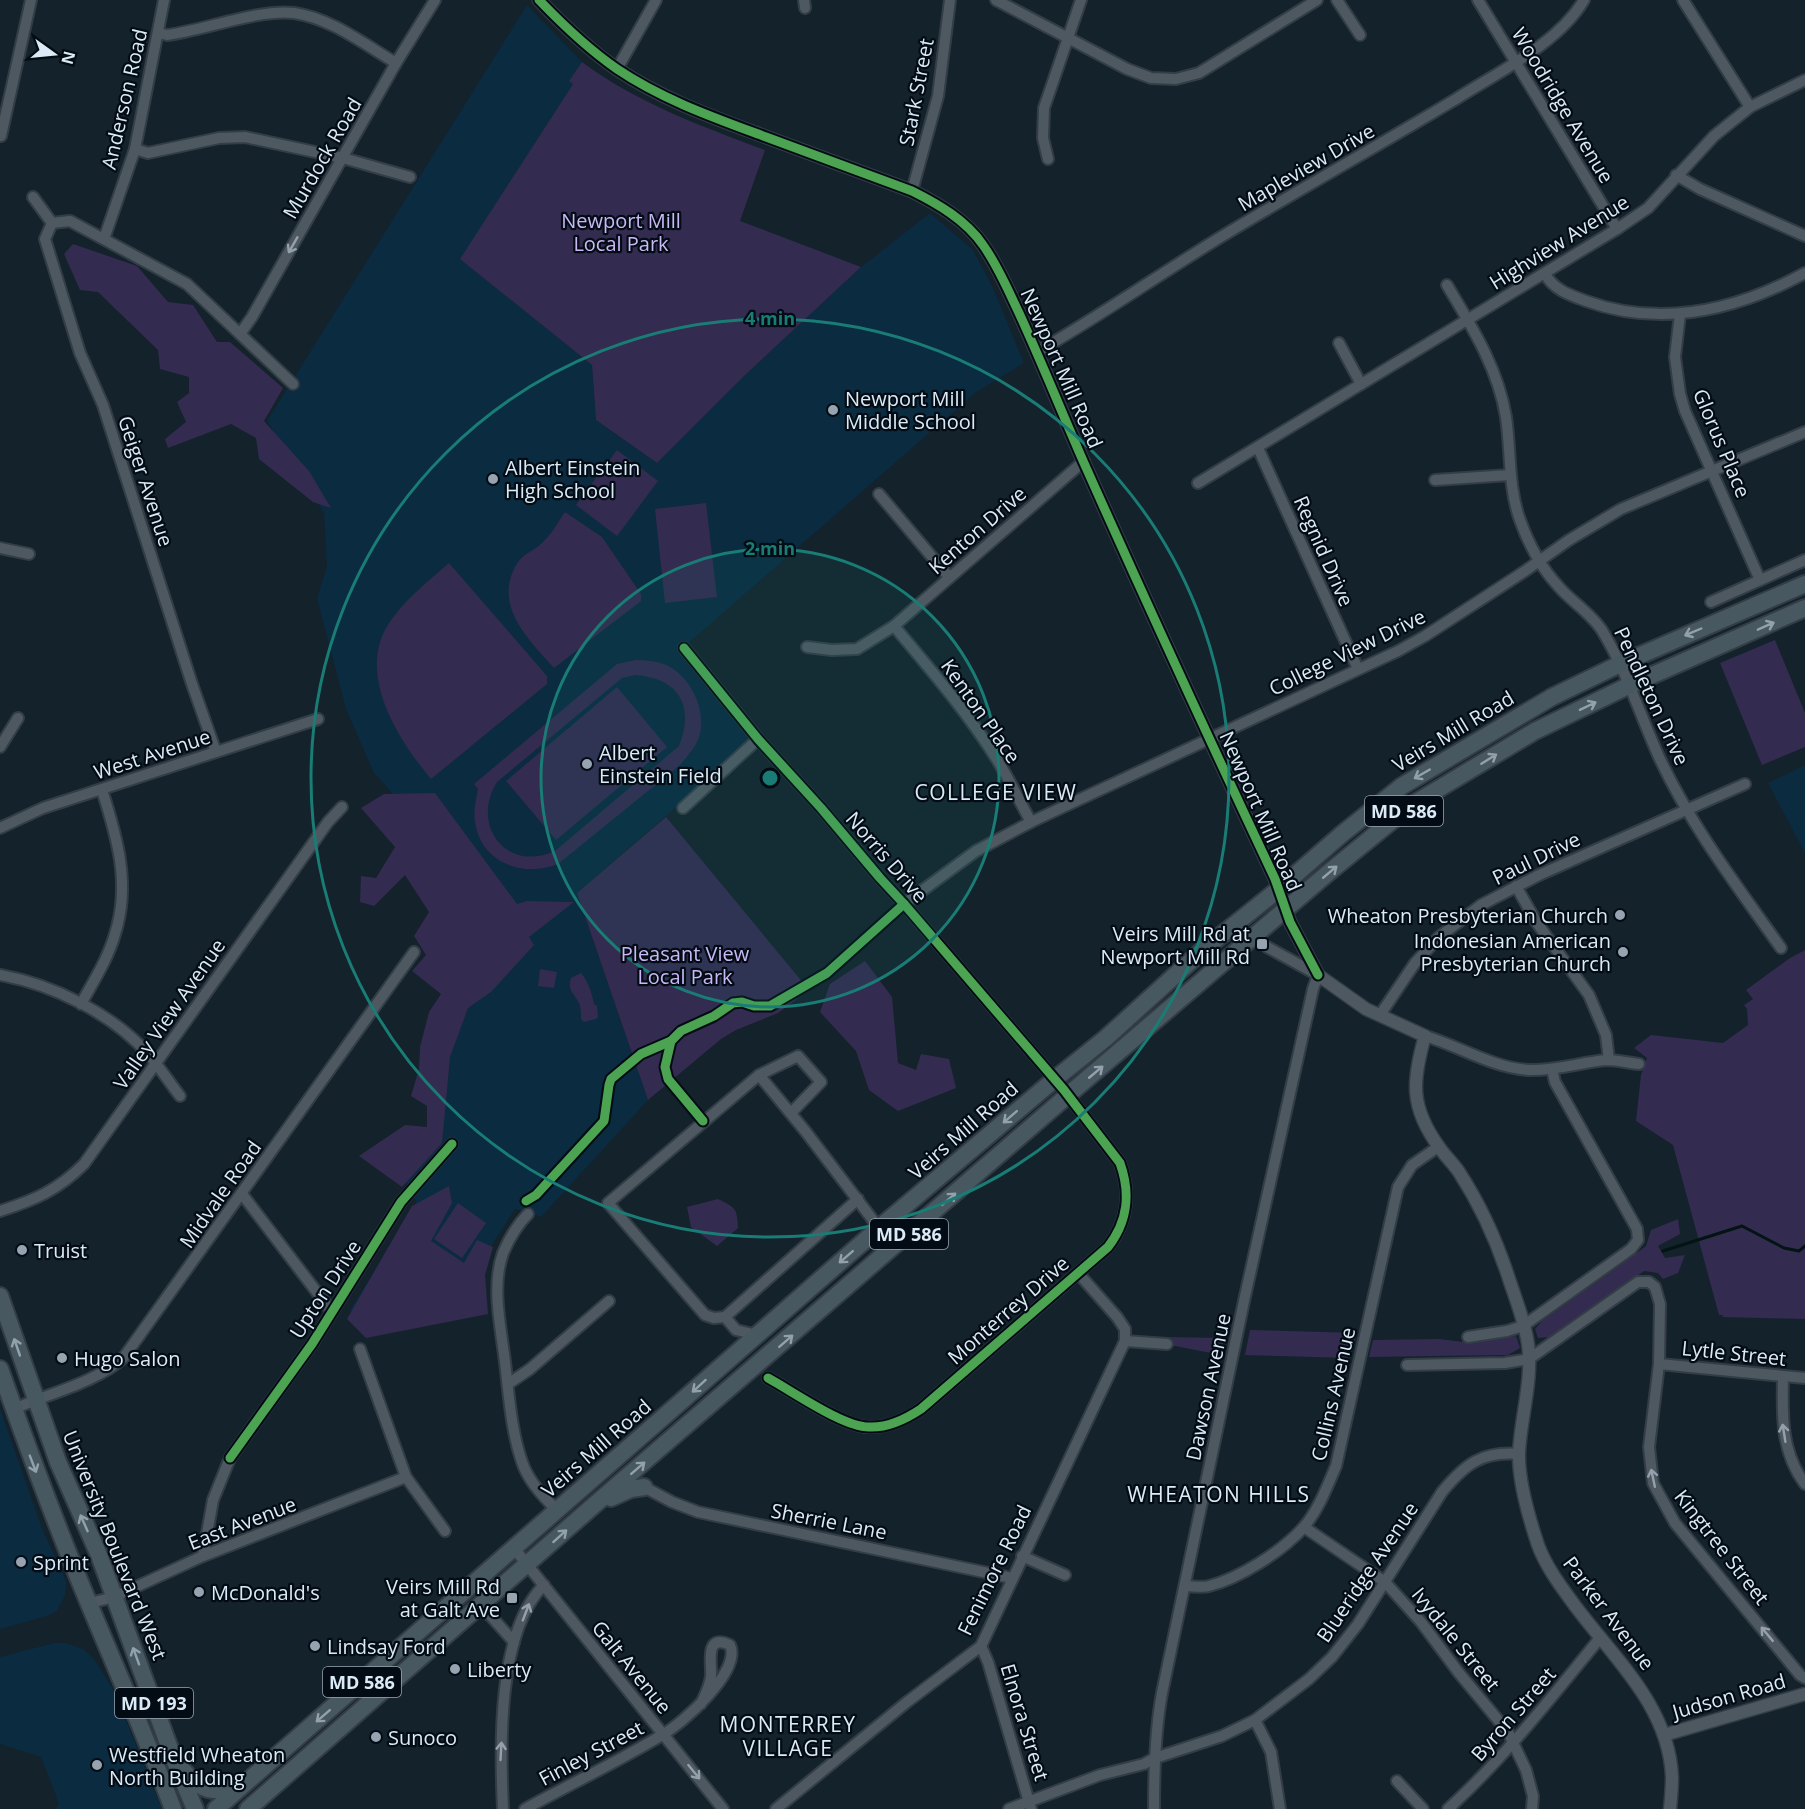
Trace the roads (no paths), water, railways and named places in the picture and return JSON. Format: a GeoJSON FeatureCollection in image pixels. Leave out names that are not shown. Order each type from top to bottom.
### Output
{"type":"FeatureCollection","features":[{"type":"Feature","properties":{"kind":"main road","name":"Veirs Mill Road"},"geometry":{"type":"LineString","coordinates":[[248,1809],[480,1604],[527,1566],[1062,1088],[1106,1038],[1204,949],[1402,786],[1552,697],[1620,664],[1805,584]]}},
{"type":"Feature","properties":{"kind":"main road","name":"Veirs Mill Road"},"geometry":{"type":"LineString","coordinates":[[216,1809],[879,1228],[1062,1088],[1286,910],[1410,806],[1535,731],[1630,685],[1805,608]]}},
{"type":"Feature","properties":{"kind":"main road","name":"University Boulevard West"},"geometry":{"type":"LineString","coordinates":[[0,1296],[58,1462],[99,1555],[173,1757],[195,1809]]}},
{"type":"Feature","properties":{"kind":"main road","name":"MD 193"},"geometry":{"type":"LineString","coordinates":[[0,1369],[35,1469],[149,1745],[173,1809]]}},
{"type":"Feature","properties":{"kind":"main road"},"geometry":{"type":"LineString","coordinates":[[593,1506],[631,1489],[644,1487]]}},
{"type":"Feature","properties":{"kind":"main road"},"geometry":{"type":"LineString","coordinates":[[173,1757],[196,1784],[208,1789],[224,1791],[246,1782]]}},
{"type":"Feature","properties":{"kind":"street"},"geometry":{"type":"LineString","coordinates":[[1,136],[32,0]]}},
{"type":"Feature","properties":{"kind":"street","name":"Anderson Road"},"geometry":{"type":"LineString","coordinates":[[104,239],[135,149],[164,0]]}},
{"type":"Feature","properties":{"kind":"street","name":"Murdock Road"},"geometry":{"type":"LineString","coordinates":[[240,334],[252,317],[396,63],[435,0]]}},
{"type":"Feature","properties":{"kind":"street","name":"Newport Mill Road"},"geometry":{"type":"LineString","coordinates":[[539,0],[567,30],[617,69],[659,94],[706,115],[912,191],[950,213],[972,231],[983,244],[1037,352],[1084,461],[1279,889],[1286,910],[1318,975]]}},
{"type":"Feature","properties":{"kind":"street"},"geometry":{"type":"LineString","coordinates":[[617,69],[657,0]]}},
{"type":"Feature","properties":{"kind":"street","name":"Stark Street"},"geometry":{"type":"LineString","coordinates":[[912,191],[938,96],[951,0]]}},
{"type":"Feature","properties":{"kind":"street"},"geometry":{"type":"LineString","coordinates":[[996,0],[1127,69],[1151,78],[1176,79],[1199,73],[1317,0]]}},
{"type":"Feature","properties":{"kind":"street"},"geometry":{"type":"LineString","coordinates":[[1048,159],[1043,138],[1044,108],[1080,0]]}},
{"type":"Feature","properties":{"kind":"street"},"geometry":{"type":"LineString","coordinates":[[1337,0],[1360,35]]}},
{"type":"Feature","properties":{"kind":"street","name":"Woodridge Avenue"},"geometry":{"type":"LineString","coordinates":[[1478,0],[1617,229]]}},
{"type":"Feature","properties":{"kind":"street","name":"Mapleview Drive"},"geometry":{"type":"LineString","coordinates":[[1037,352],[1229,232],[1369,152],[1515,62],[1557,32],[1584,0]]}},
{"type":"Feature","properties":{"kind":"street"},"geometry":{"type":"LineString","coordinates":[[1683,0],[1750,107]]}},
{"type":"Feature","properties":{"kind":"street"},"geometry":{"type":"LineString","coordinates":[[159,33],[177,34],[258,16],[293,13],[332,26],[396,63]]}},
{"type":"Feature","properties":{"kind":"street","name":"Highview Avenue"},"geometry":{"type":"LineString","coordinates":[[1198,483],[1617,229],[1648,208],[1714,136],[1750,107],[1805,80]]}},
{"type":"Feature","properties":{"kind":"street"},"geometry":{"type":"LineString","coordinates":[[135,149],[148,153],[219,138],[245,137],[343,158],[410,177]]}},
{"type":"Feature","properties":{"kind":"street"},"geometry":{"type":"LineString","coordinates":[[1676,175],[1700,189],[1805,236]]}},
{"type":"Feature","properties":{"kind":"street"},"geometry":{"type":"LineString","coordinates":[[33,197],[52,223],[70,221],[187,284],[293,384]]}},
{"type":"Feature","properties":{"kind":"street","name":"Geiger Avenue"},"geometry":{"type":"LineString","coordinates":[[52,223],[45,239],[80,353],[103,405],[216,752]]}},
{"type":"Feature","properties":{"kind":"street"},"geometry":{"type":"LineString","coordinates":[[1545,274],[1550,284],[1566,294],[1600,305],[1629,311],[1680,314],[1736,304],[1777,288],[1805,273]]}},
{"type":"Feature","properties":{"kind":"street"},"geometry":{"type":"LineString","coordinates":[[1447,285],[1467,319]]}},
{"type":"Feature","properties":{"kind":"street","name":"Glorus Place"},"geometry":{"type":"LineString","coordinates":[[1680,314],[1675,357],[1680,394],[1685,411],[1714,471],[1760,580]]}},
{"type":"Feature","properties":{"kind":"street","name":"Pendleton Drive"},"geometry":{"type":"LineString","coordinates":[[1467,319],[1487,356],[1499,385],[1506,418],[1510,475],[1520,519],[1538,561],[1558,587],[1602,630],[1630,685],[1659,757],[1687,810],[1709,847],[1781,948]]}},
{"type":"Feature","properties":{"kind":"street"},"geometry":{"type":"LineString","coordinates":[[1339,343],[1361,384]]}},
{"type":"Feature","properties":{"kind":"street","name":"College View Drive"},"geometry":{"type":"LineString","coordinates":[[904,904],[976,851],[1031,822],[1425,636],[1569,540],[1621,509],[1805,432]]}},
{"type":"Feature","properties":{"kind":"street","name":"Regnid Drive"},"geometry":{"type":"LineString","coordinates":[[1258,448],[1358,669]]}},
{"type":"Feature","properties":{"kind":"street","name":"Kenton Drive"},"geometry":{"type":"LineString","coordinates":[[807,647],[832,650],[857,649],[894,626],[1084,461]]}},
{"type":"Feature","properties":{"kind":"street"},"geometry":{"type":"LineString","coordinates":[[1435,480],[1510,475]]}},
{"type":"Feature","properties":{"kind":"street"},"geometry":{"type":"LineString","coordinates":[[879,494],[949,577]]}},
{"type":"Feature","properties":{"kind":"street"},"geometry":{"type":"LineString","coordinates":[[0,548],[29,554]]}},
{"type":"Feature","properties":{"kind":"street"},"geometry":{"type":"LineString","coordinates":[[1711,602],[1805,560]]}},
{"type":"Feature","properties":{"kind":"street","name":"Kenton Place"},"geometry":{"type":"LineString","coordinates":[[894,626],[972,723],[998,762],[1031,822]]}},
{"type":"Feature","properties":{"kind":"street","name":"Norris Drive"},"geometry":{"type":"LineString","coordinates":[[684,648],[758,739],[821,808],[1062,1088]]}},
{"type":"Feature","properties":{"kind":"street"},"geometry":{"type":"LineString","coordinates":[[0,747],[18,718]]}},
{"type":"Feature","properties":{"kind":"street","name":"West Avenue"},"geometry":{"type":"LineString","coordinates":[[0,828],[43,808],[318,719]]}},
{"type":"Feature","properties":{"kind":"street"},"geometry":{"type":"LineString","coordinates":[[683,808],[758,739]]}},
{"type":"Feature","properties":{"kind":"street","name":"Paul Drive"},"geometry":{"type":"LineString","coordinates":[[1380,1015],[1415,963],[1439,937],[1481,905],[1516,886],[1607,844],[1745,784]]}},
{"type":"Feature","properties":{"kind":"street"},"geometry":{"type":"LineString","coordinates":[[81,1004],[104,961],[120,916],[122,881],[119,851],[102,790]]}},
{"type":"Feature","properties":{"kind":"street","name":"Valley View Avenue"},"geometry":{"type":"LineString","coordinates":[[0,1211],[33,1201],[54,1190],[84,1164],[328,822],[342,807]]}},
{"type":"Feature","properties":{"kind":"street"},"geometry":{"type":"LineString","coordinates":[[1516,886],[1537,923],[1589,995],[1605,1035],[1609,1060]]}},
{"type":"Feature","properties":{"kind":"street","name":"Newport Mill Road"},"geometry":{"type":"LineString","coordinates":[[1267,947],[1318,975],[1366,1009],[1425,1036],[1498,1064],[1528,1070],[1552,1069],[1609,1060],[1639,1064]]}},
{"type":"Feature","properties":{"kind":"street","name":"Midvale Road"},"geometry":{"type":"LineString","coordinates":[[14,1408],[113,1368],[124,1357],[414,952]]}},
{"type":"Feature","properties":{"kind":"street"},"geometry":{"type":"LineString","coordinates":[[0,975],[32,984],[81,1004],[110,1022],[133,1040],[180,1096]]}},
{"type":"Feature","properties":{"kind":"street","name":"Dawson Avenue"},"geometry":{"type":"LineString","coordinates":[[1154,1809],[1155,1758],[1162,1692],[1244,1301],[1318,975]]}},
{"type":"Feature","properties":{"kind":"street","name":"Parker Avenue"},"geometry":{"type":"LineString","coordinates":[[1425,1036],[1415,1068],[1416,1102],[1438,1147],[1458,1171],[1489,1225],[1510,1282],[1528,1343],[1529,1370],[1519,1454],[1525,1504],[1539,1547],[1561,1586],[1600,1638],[1623,1664],[1653,1708],[1664,1735],[1672,1776],[1670,1809]]}},
{"type":"Feature","properties":{"kind":"street"},"geometry":{"type":"LineString","coordinates":[[790,1113],[820,1082],[798,1056],[759,1075],[608,1203],[705,1315],[714,1318],[725,1317],[858,1199]]}},
{"type":"Feature","properties":{"kind":"street"},"geometry":{"type":"LineString","coordinates":[[1468,1337],[1523,1326],[1631,1250],[1638,1240],[1637,1229],[1555,1082],[1552,1069]]}},
{"type":"Feature","properties":{"kind":"street"},"geometry":{"type":"LineString","coordinates":[[759,1075],[879,1228]]}},
{"type":"Feature","properties":{"kind":"street","name":"Monterrey Drive"},"geometry":{"type":"LineString","coordinates":[[768,1378],[850,1423],[868,1428],[904,1420],[921,1410],[1079,1274],[1108,1246],[1118,1234],[1125,1218],[1127,1195],[1125,1178],[1120,1163],[1062,1088]]}},
{"type":"Feature","properties":{"kind":"street","name":"Upton Drive"},"geometry":{"type":"LineString","coordinates":[[203,1556],[213,1500],[230,1458],[332,1312],[401,1202],[452,1144]]}},
{"type":"Feature","properties":{"kind":"street","name":"Collins Avenue"},"geometry":{"type":"LineString","coordinates":[[1185,1586],[1207,1587],[1237,1576],[1274,1553],[1304,1527],[1323,1497],[1336,1466],[1398,1187],[1412,1165],[1438,1147]]}},
{"type":"Feature","properties":{"kind":"street"},"geometry":{"type":"LineString","coordinates":[[242,1194],[332,1312]]}},
{"type":"Feature","properties":{"kind":"street"},"geometry":{"type":"LineString","coordinates":[[528,1214],[520,1222],[503,1253],[498,1283],[512,1420],[522,1463],[531,1479],[557,1510]]}},
{"type":"Feature","properties":{"kind":"street"},"geometry":{"type":"LineString","coordinates":[[1079,1274],[1117,1317],[1125,1329],[1125,1341],[1167,1344]]}},
{"type":"Feature","properties":{"kind":"street","name":"Kingtree Street"},"geometry":{"type":"LineString","coordinates":[[1528,1359],[1638,1282],[1649,1282],[1655,1287],[1660,1304],[1659,1364],[1649,1447],[1653,1483],[1675,1523],[1805,1678]]}},
{"type":"Feature","properties":{"kind":"street"},"geometry":{"type":"LineString","coordinates":[[508,1384],[530,1369],[609,1301]]}},
{"type":"Feature","properties":{"kind":"street"},"geometry":{"type":"LineString","coordinates":[[725,1317],[736,1330],[738,1352]]}},
{"type":"Feature","properties":{"kind":"street"},"geometry":{"type":"LineString","coordinates":[[736,1330],[757,1335]]}},
{"type":"Feature","properties":{"kind":"street","name":"Fenimore Road"},"geometry":{"type":"LineString","coordinates":[[776,1809],[907,1702],[981,1646],[1125,1341]]}},
{"type":"Feature","properties":{"kind":"street"},"geometry":{"type":"LineString","coordinates":[[360,1349],[406,1477],[445,1530]]}},
{"type":"Feature","properties":{"kind":"street"},"geometry":{"type":"LineString","coordinates":[[1407,1365],[1505,1363],[1528,1359]]}},
{"type":"Feature","properties":{"kind":"street","name":"Lytle Street"},"geometry":{"type":"LineString","coordinates":[[1659,1364],[1805,1378]]}},
{"type":"Feature","properties":{"kind":"street"},"geometry":{"type":"LineString","coordinates":[[1783,1377],[1782,1418],[1786,1448],[1794,1470],[1805,1484]]}},
{"type":"Feature","properties":{"kind":"street","name":"Blueridge Avenue"},"geometry":{"type":"LineString","coordinates":[[1009,1809],[1031,1805],[1100,1775],[1144,1764],[1155,1758],[1222,1736],[1255,1720],[1309,1679],[1332,1657],[1358,1624],[1442,1492],[1457,1473],[1486,1456],[1504,1453],[1519,1454]]}},
{"type":"Feature","properties":{"kind":"street","name":"East Avenue"},"geometry":{"type":"LineString","coordinates":[[90,1603],[114,1597],[203,1556],[406,1477]]}},
{"type":"Feature","properties":{"kind":"street","name":"Sherrie Lane"},"geometry":{"type":"LineString","coordinates":[[644,1487],[672,1502],[698,1512],[1012,1578]]}},
{"type":"Feature","properties":{"kind":"street","name":"Ivydale Street"},"geometry":{"type":"LineString","coordinates":[[1304,1527],[1385,1582],[1421,1622],[1459,1673],[1508,1732],[1526,1770],[1533,1796],[1533,1809]]}},
{"type":"Feature","properties":{"kind":"street","name":"Galt Avenue"},"geometry":{"type":"LineString","coordinates":[[513,1547],[723,1809]]}},
{"type":"Feature","properties":{"kind":"street"},"geometry":{"type":"LineString","coordinates":[[1022,1556],[1065,1575]]}},
{"type":"Feature","properties":{"kind":"street"},"geometry":{"type":"LineString","coordinates":[[502,1809],[504,1694],[514,1642],[530,1600],[544,1585]]}},
{"type":"Feature","properties":{"kind":"street"},"geometry":{"type":"LineString","coordinates":[[480,1604],[514,1642]]}},
{"type":"Feature","properties":{"kind":"street","name":"Byron Street"},"geometry":{"type":"LineString","coordinates":[[1448,1809],[1513,1744],[1600,1638]]}},
{"type":"Feature","properties":{"kind":"street","name":"Finley Street"},"geometry":{"type":"LineString","coordinates":[[525,1809],[664,1734],[701,1704],[722,1678],[731,1661],[733,1651],[730,1645],[724,1642],[712,1647],[709,1655],[711,1677],[701,1704]]}},
{"type":"Feature","properties":{"kind":"street","name":"Elnora Street"},"geometry":{"type":"LineString","coordinates":[[981,1646],[988,1662],[1031,1805]]}},
{"type":"Feature","properties":{"kind":"street","name":"Judson Road"},"geometry":{"type":"LineString","coordinates":[[1664,1735],[1805,1694]]}},
{"type":"Feature","properties":{"kind":"street"},"geometry":{"type":"LineString","coordinates":[[1255,1720],[1271,1752],[1280,1809]]}},
{"type":"Feature","properties":{"kind":"street"},"geometry":{"type":"LineString","coordinates":[[1397,1781],[1423,1809]]}},
{"type":"Feature","properties":{"kind":"waterway"},"geometry":{"type":"LineString","coordinates":[[1663,1251],[1742,1226],[1784,1248],[1799,1251],[1805,1246]]}},
{"type":"Feature","properties":{"kind":"place","name":"Newport Mill Middle School"},"geometry":{"type":"Point","coordinates":[833,410]}},
{"type":"Feature","properties":{"kind":"place","name":"Albert Einstein High School"},"geometry":{"type":"Point","coordinates":[493,479]}},
{"type":"Feature","properties":{"kind":"place","name":"Albert Einstein Field"},"geometry":{"type":"Point","coordinates":[587,764]}},
{"type":"Feature","properties":{"kind":"place","name":"Wheaton Presbyterian Church"},"geometry":{"type":"Point","coordinates":[1620,915]}},
{"type":"Feature","properties":{"kind":"place","name":"Veirs Mill Rd at Newport Mill Rd"},"geometry":{"type":"Point","coordinates":[1262,944]}},
{"type":"Feature","properties":{"kind":"place","name":"Indonesian American Presbyterian Church"},"geometry":{"type":"Point","coordinates":[1623,952]}},
{"type":"Feature","properties":{"kind":"place","name":"Truist"},"geometry":{"type":"Point","coordinates":[22,1250]}},
{"type":"Feature","properties":{"kind":"place","name":"Hugo Salon"},"geometry":{"type":"Point","coordinates":[62,1358]}},
{"type":"Feature","properties":{"kind":"place","name":"Sprint"},"geometry":{"type":"Point","coordinates":[21,1562]}},
{"type":"Feature","properties":{"kind":"place","name":"McDonald's"},"geometry":{"type":"Point","coordinates":[199,1592]}},
{"type":"Feature","properties":{"kind":"place","name":"Veirs Mill Rd at Galt Ave"},"geometry":{"type":"Point","coordinates":[512,1598]}},
{"type":"Feature","properties":{"kind":"place","name":"Lindsay Ford"},"geometry":{"type":"Point","coordinates":[315,1646]}},
{"type":"Feature","properties":{"kind":"place","name":"Liberty"},"geometry":{"type":"Point","coordinates":[455,1669]}},
{"type":"Feature","properties":{"kind":"place","name":"Sunoco"},"geometry":{"type":"Point","coordinates":[376,1737]}},
{"type":"Feature","properties":{"kind":"place","name":"Westfield Wheaton North Building"},"geometry":{"type":"Point","coordinates":[97,1765]}},
{"type":"Feature","properties":{"kind":"district","name":"COLLEGE VIEW"},"geometry":{"type":"Point","coordinates":[996,792]}},
{"type":"Feature","properties":{"kind":"district","name":"WHEATON HILLS"},"geometry":{"type":"Point","coordinates":[1219,1494]}},
{"type":"Feature","properties":{"kind":"district","name":"MONTERREY VILLAGE"},"geometry":{"type":"Point","coordinates":[788,1736]}},
{"type":"Feature","properties":{"kind":"park label","name":"Newport Mill Local Park"},"geometry":{"type":"Point","coordinates":[621,232]}},
{"type":"Feature","properties":{"kind":"park label","name":"Pleasant View Local Park"},"geometry":{"type":"Point","coordinates":[685,964]}}]}
